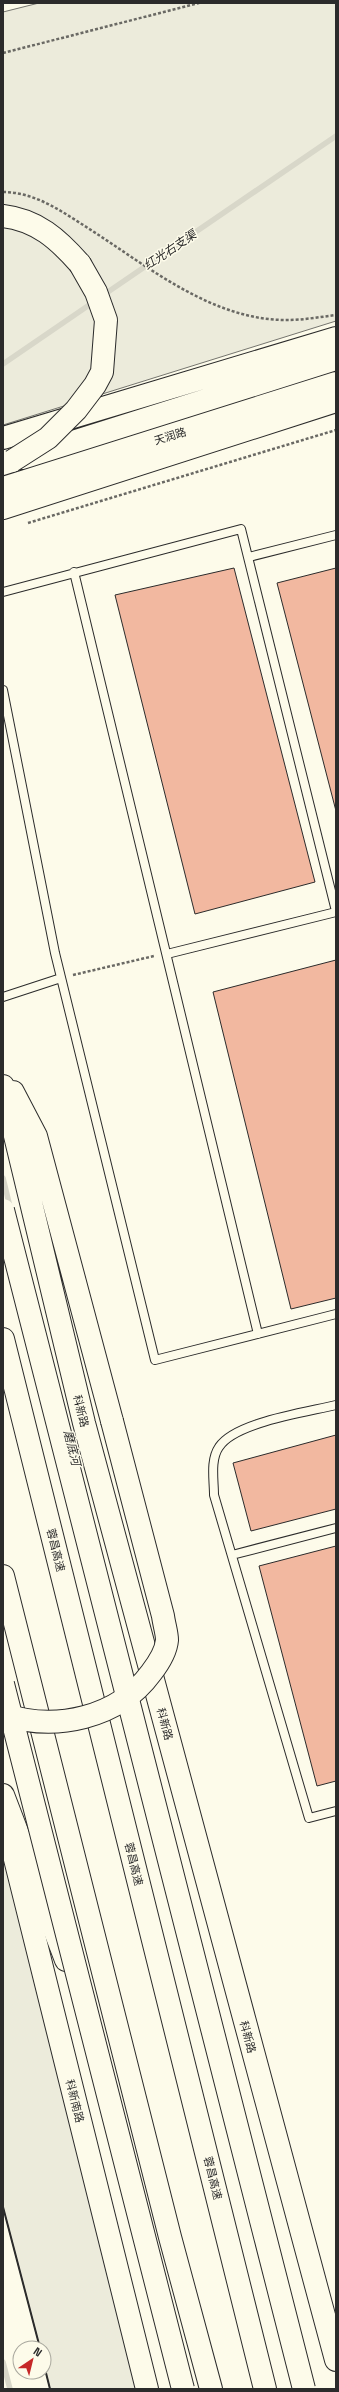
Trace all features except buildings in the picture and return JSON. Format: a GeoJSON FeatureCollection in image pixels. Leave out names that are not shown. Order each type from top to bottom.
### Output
{"type":"FeatureCollection","features":[{"type":"Feature","properties":{"kind":"main road"},"geometry":{"type":"LineString","coordinates":[[3,216],[30,223],[58,239],[80,264],[96,292],[106,320],[102,372],[95,385],[76,410],[48,438],[7,463]]}},
{"type":"Feature","properties":{"kind":"main road"},"geometry":{"type":"LineString","coordinates":[[3,438],[336,338]]}},
{"type":"Feature","properties":{"kind":"main road"},"geometry":{"type":"LineString","coordinates":[[7,463],[336,359]]}},
{"type":"Feature","properties":{"kind":"main road","name":"天润路"},"geometry":{"type":"LineString","coordinates":[[3,488],[336,383]]}},
{"type":"Feature","properties":{"kind":"main road"},"geometry":{"type":"LineString","coordinates":[[3,508],[336,401]]}},
{"type":"Feature","properties":{"kind":"main road"},"geometry":{"type":"LineString","coordinates":[[3,1074],[36,1136],[163,1616],[167,1641],[159,1662],[144,1683],[111,1709],[62,1722],[20,1720],[3,1714]]}},
{"type":"Feature","properties":{"kind":"main road","name":"科新路"},"geometry":{"type":"LineString","coordinates":[[3,1086],[84,1423],[330,2318],[336,2360]]}},
{"type":"Feature","properties":{"kind":"main road"},"geometry":{"type":"LineString","coordinates":[[3,1210],[304,2389]]}},
{"type":"Feature","properties":{"kind":"main road","name":"蓉昌高速"},"geometry":{"type":"LineString","coordinates":[[3,1339],[266,2389]]}},
{"type":"Feature","properties":{"kind":"main road"},"geometry":{"type":"LineString","coordinates":[[3,1576],[170,2237],[211,2389]]}},
{"type":"Feature","properties":{"kind":"main road"},"geometry":{"type":"LineString","coordinates":[[3,1684],[183,2389]]}},
{"type":"Feature","properties":{"kind":"main road"},"geometry":{"type":"LineString","coordinates":[[3,1795],[170,2237]]}},
{"type":"Feature","properties":{"kind":"main road","name":"科新南路"},"geometry":{"type":"LineString","coordinates":[[3,1812],[147,2389]]}},
{"type":"Feature","properties":{"kind":"lane"},"geometry":{"type":"LineString","coordinates":[[3,592],[241,529],[336,911],[167,954]]}},
{"type":"Feature","properties":{"kind":"lane"},"geometry":{"type":"LineString","coordinates":[[249,557],[336,535]]}},
{"type":"Feature","properties":{"kind":"lane"},"geometry":{"type":"LineString","coordinates":[[74,572],[258,1334]]}},
{"type":"Feature","properties":{"kind":"lane"},"geometry":{"type":"LineString","coordinates":[[3,690],[61,978],[155,1360],[336,1314]]}},
{"type":"Feature","properties":{"kind":"lane"},"geometry":{"type":"LineString","coordinates":[[3,997],[61,978]]}},
{"type":"Feature","properties":{"kind":"lane"},"geometry":{"type":"LineString","coordinates":[[336,1405],[240,1430],[219,1446],[213,1468],[214,1495],[309,1818],[336,1811]]}},
{"type":"Feature","properties":{"kind":"lane"},"geometry":{"type":"LineString","coordinates":[[232,1555],[336,1528]]}},
{"type":"Feature","properties":{"kind":"path"},"geometry":{"type":"LineString","coordinates":[[3,53],[199,3]]}},
{"type":"Feature","properties":{"kind":"path"},"geometry":{"type":"LineString","coordinates":[[3,192],[15,192],[40,200],[62,211],[198,298],[239,312],[287,320],[336,316]]}},
{"type":"Feature","properties":{"kind":"path"},"geometry":{"type":"LineString","coordinates":[[26,524],[336,430]]}},
{"type":"Feature","properties":{"kind":"path"},"geometry":{"type":"LineString","coordinates":[[61,978],[155,956]]}},
{"type":"Feature","properties":{"kind":"shaded area"},"geometry":{"type":"Polygon","coordinates":[[[39,3],[336,3],[336,321],[3,425],[3,12],[39,3]]]}},
{"type":"Feature","properties":{"kind":"shaded area"},"geometry":{"type":"Polygon","coordinates":[[[3,1849],[137,2389],[50,2389],[48,2380],[52,2380],[52,2340],[38,2340],[3,2207],[3,1849]]]}},
{"type":"Feature","properties":{"kind":"waterway","name":"红光右支渠"},"geometry":{"type":"LineString","coordinates":[[102,296],[336,136]]}},
{"type":"Feature","properties":{"kind":"waterway","name":"红光右支渠"},"geometry":{"type":"LineString","coordinates":[[3,364],[95,301]]}},
{"type":"Feature","properties":{"kind":"waterway","name":"磨底河"},"geometry":{"type":"LineString","coordinates":[[3,1178],[10,1207]]}},
{"type":"Feature","properties":{"kind":"waterway","name":"磨底河"},"geometry":{"type":"LineString","coordinates":[[3,2362],[10,2389]]}},
{"type":"Feature","properties":{"kind":"wall"},"geometry":{"type":"LineString","coordinates":[[3,2207],[38,2340]]}},
{"type":"Feature","properties":{"kind":"wall"},"geometry":{"type":"LineString","coordinates":[[48,2380],[50,2389]]}}]}
